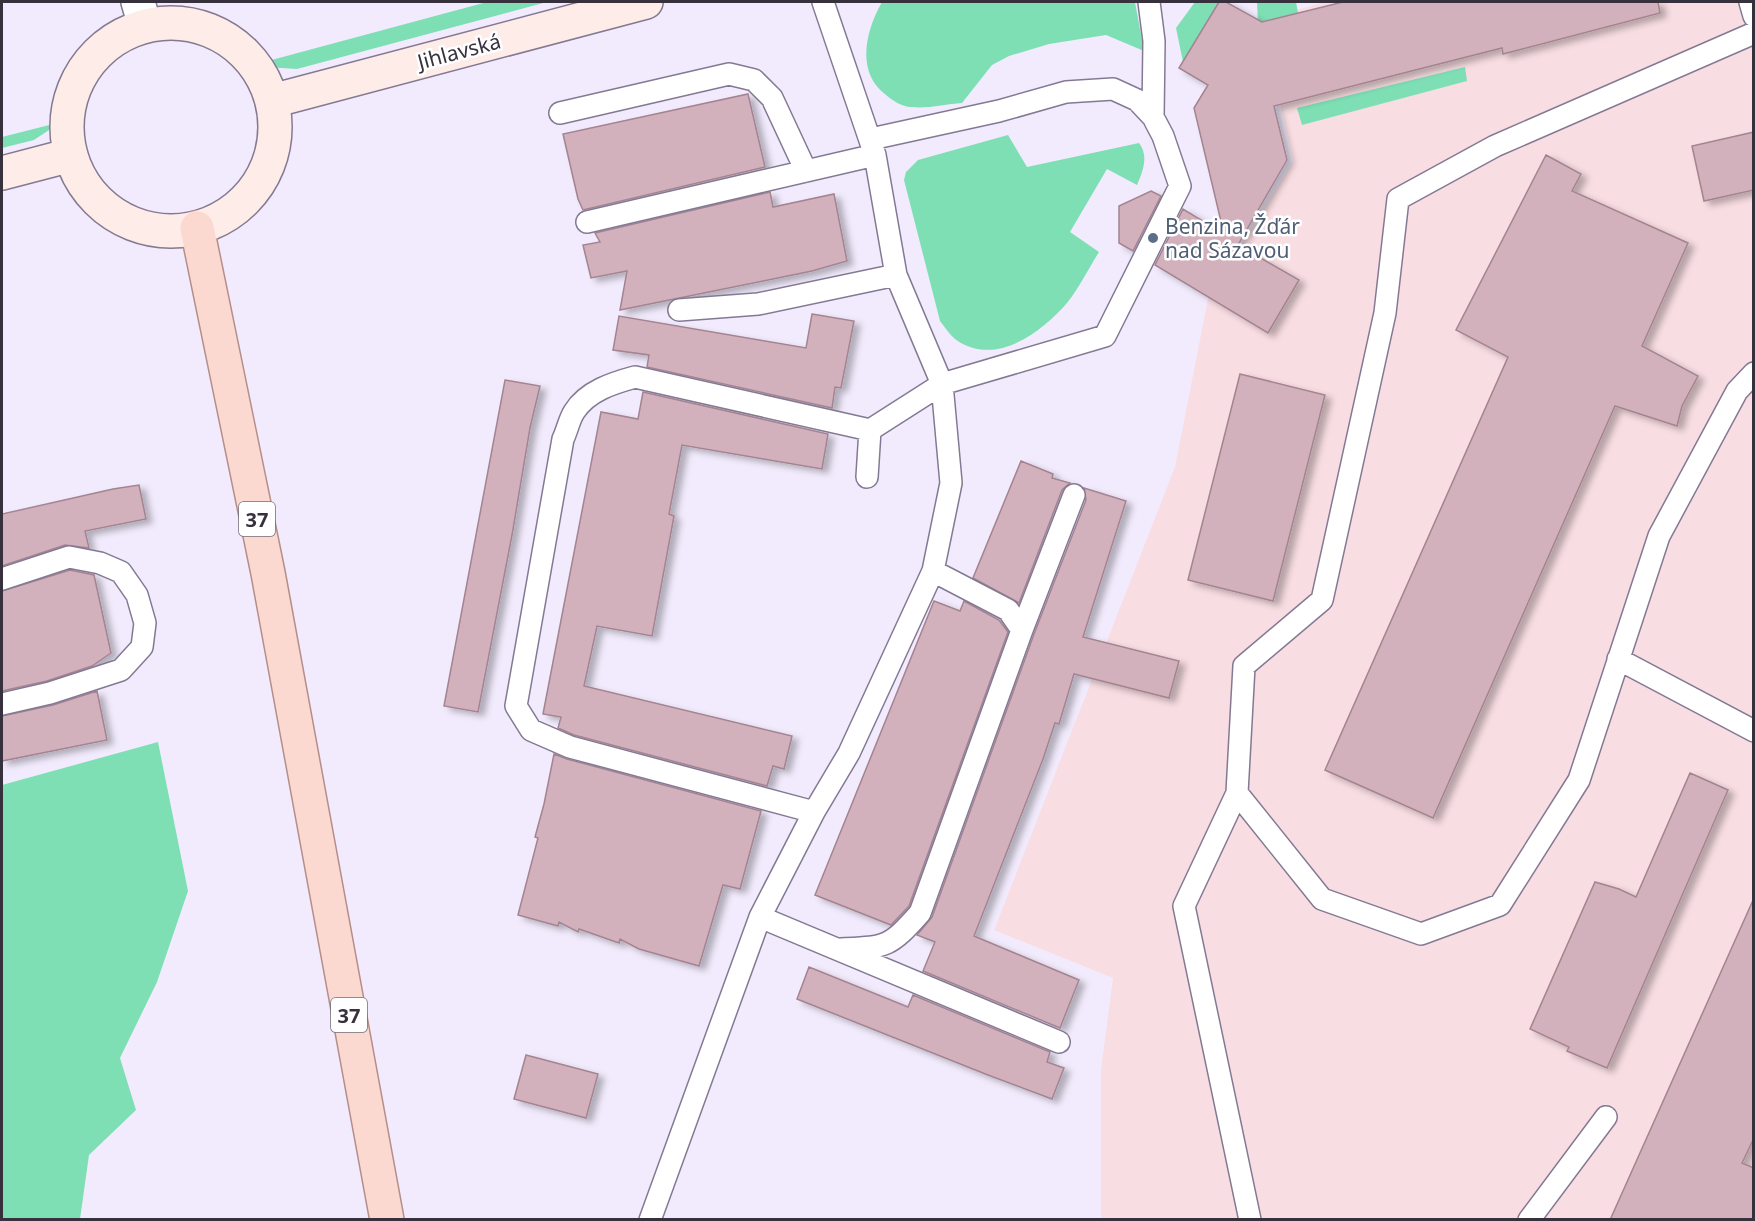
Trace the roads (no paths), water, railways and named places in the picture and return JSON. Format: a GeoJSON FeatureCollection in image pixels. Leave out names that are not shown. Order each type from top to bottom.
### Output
{"type":"FeatureCollection","features":[{"type":"Feature","properties":{"kind":"main road","name":"Jihlavská"},"geometry":{"type":"LineString","coordinates":[[272,101],[646,2]]}},
{"type":"Feature","properties":{"kind":"main road"},"geometry":{"type":"LineString","coordinates":[[142,14],[159,24],[186,24],[224,37],[254,64],[268,88],[272,101],[276,130],[265,174],[248,199],[237,208],[225,217],[197,228],[184,231],[157,231],[119,217],[108,210],[89,191],[71,155],[67,130],[68,117],[78,80],[101,50],[122,36],[142,14]]}},
{"type":"Feature","properties":{"kind":"main road"},"geometry":{"type":"LineString","coordinates":[[2,173],[71,155]]}},
{"type":"Feature","properties":{"kind":"main road","name":"37"},"geometry":{"type":"LineString","coordinates":[[197,228],[268,573],[387,1220]]}},
{"type":"Feature","properties":{"kind":"lane"},"geometry":{"type":"LineString","coordinates":[[650,1220],[760,916],[814,812],[849,753],[933,571],[951,483],[942,384],[896,275],[873,147],[824,2]]}},
{"type":"Feature","properties":{"kind":"lane"},"geometry":{"type":"LineString","coordinates":[[1149,2],[1154,41],[1153,117]]}},
{"type":"Feature","properties":{"kind":"lane"},"geometry":{"type":"LineString","coordinates":[[1750,2],[1754,16]]}},
{"type":"Feature","properties":{"kind":"lane"},"geometry":{"type":"LineString","coordinates":[[1250,1220],[1184,906],[1237,793],[1244,666],[1322,600],[1385,313],[1398,199],[1495,146],[1754,33]]}},
{"type":"Feature","properties":{"kind":"lane"},"geometry":{"type":"LineString","coordinates":[[560,113],[729,75],[753,80],[772,98],[806,171]]}},
{"type":"Feature","properties":{"kind":"lane"},"geometry":{"type":"LineString","coordinates":[[587,222],[806,171],[873,147],[1066,92],[1113,89],[1137,100],[1153,117],[1163,136],[1180,186],[1105,336],[942,384],[870,430],[635,376],[610,383],[591,395],[574,411],[563,439],[516,706],[531,730],[570,747],[814,812]]}},
{"type":"Feature","properties":{"kind":"lane"},"geometry":{"type":"LineString","coordinates":[[679,310],[758,304],[896,275]]}},
{"type":"Feature","properties":{"kind":"lane"},"geometry":{"type":"LineString","coordinates":[[1237,793],[1322,899],[1421,934],[1500,905],[1579,780],[1659,536],[1737,391],[1754,373]]}},
{"type":"Feature","properties":{"kind":"lane"},"geometry":{"type":"LineString","coordinates":[[867,477],[870,430]]}},
{"type":"Feature","properties":{"kind":"lane"},"geometry":{"type":"LineString","coordinates":[[841,949],[881,947],[900,936],[920,913],[1022,630],[1074,495]]}},
{"type":"Feature","properties":{"kind":"lane"},"geometry":{"type":"LineString","coordinates":[[2,579],[69,557],[100,562],[121,572],[137,596],[145,623],[142,647],[121,670],[50,693],[2,704]]}},
{"type":"Feature","properties":{"kind":"lane"},"geometry":{"type":"LineString","coordinates":[[933,571],[1008,610],[1022,630]]}},
{"type":"Feature","properties":{"kind":"lane"},"geometry":{"type":"LineString","coordinates":[[1618,659],[1754,731]]}},
{"type":"Feature","properties":{"kind":"lane"},"geometry":{"type":"LineString","coordinates":[[760,916],[1059,1042]]}},
{"type":"Feature","properties":{"kind":"lane"},"geometry":{"type":"LineString","coordinates":[[1529,1220],[1606,1117]]}},
{"type":"Feature","properties":{"kind":"place","name":"Benzina, Žďár nad Sázavou"},"geometry":{"type":"Point","coordinates":[1153,238]}}]}
